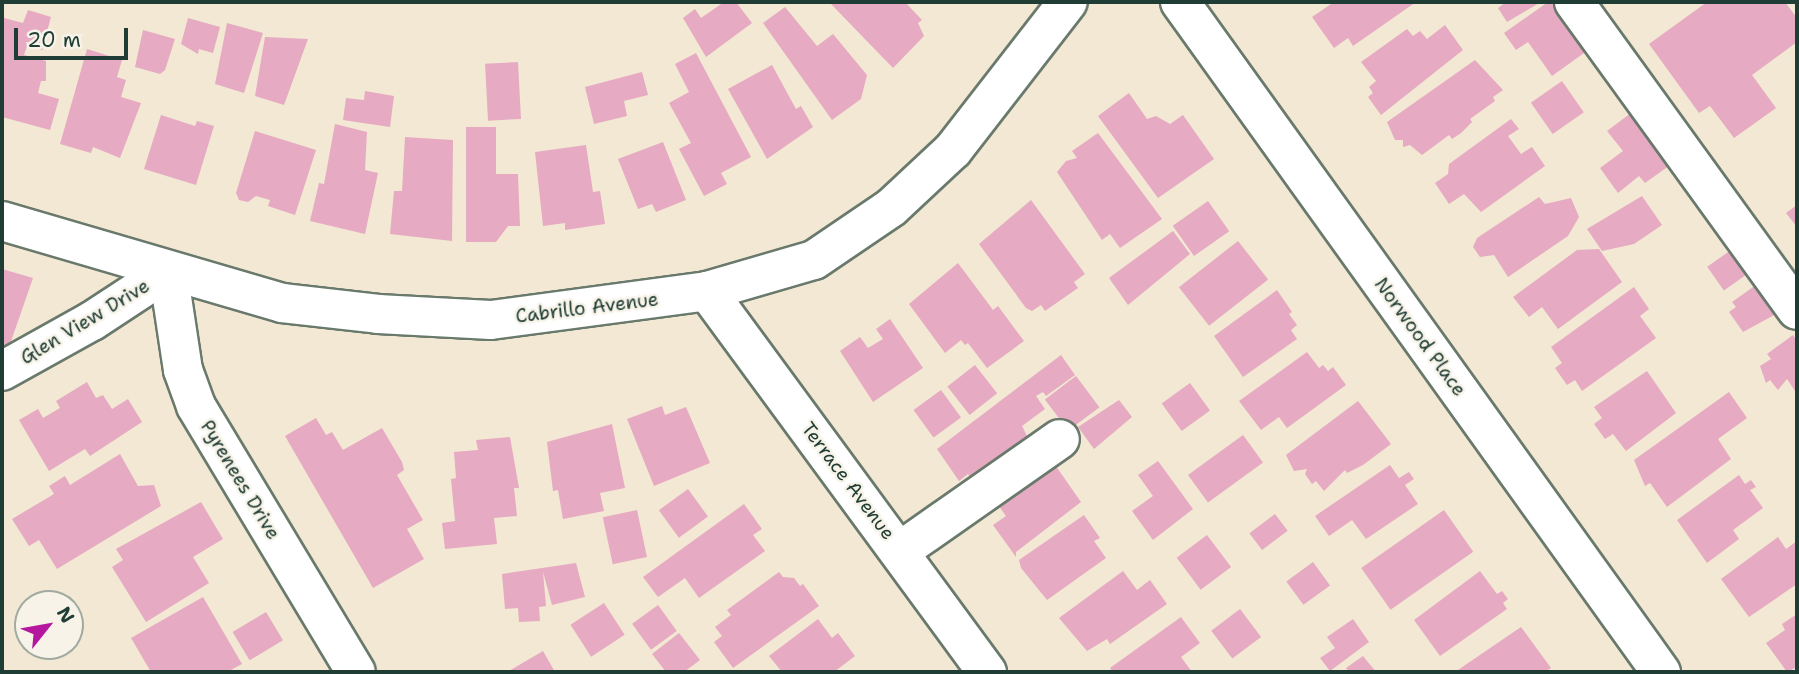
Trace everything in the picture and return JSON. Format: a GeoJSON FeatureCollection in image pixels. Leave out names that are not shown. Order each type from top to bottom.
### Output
{"type":"FeatureCollection","features":[{"type":"Feature","properties":{"kind":"street","name":"Cabrillo Avenue"},"geometry":{"type":"LineString","coordinates":[[2,221],[282,303],[491,320],[707,291],[814,260],[892,207],[953,150],[1068,2]]}},
{"type":"Feature","properties":{"kind":"street","name":"Norwood Place"},"geometry":{"type":"LineString","coordinates":[[1180,2],[1661,672]]}},
{"type":"Feature","properties":{"kind":"street"},"geometry":{"type":"LineString","coordinates":[[1574,2],[1797,310]]}},
{"type":"Feature","properties":{"kind":"street","name":"Glen View Drive"},"geometry":{"type":"LineString","coordinates":[[2,371],[92,321],[168,271]]}},
{"type":"Feature","properties":{"kind":"street","name":"Pyrenees Drive"},"geometry":{"type":"LineString","coordinates":[[168,271],[183,370],[195,406],[356,672]]}},
{"type":"Feature","properties":{"kind":"street","name":"Terrace Avenue"},"geometry":{"type":"LineString","coordinates":[[707,291],[987,672]]}},
{"type":"Feature","properties":{"kind":"street"},"geometry":{"type":"LineString","coordinates":[[900,551],[1060,439]]}},
{"type":"Feature","properties":{"kind":"building"},"geometry":{"type":"Polygon","coordinates":[[[724,2],[736,2],[752,23],[706,57],[683,18],[695,9],[701,18],[724,2]]]}},
{"type":"Feature","properties":{"kind":"building"},"geometry":{"type":"Polygon","coordinates":[[[905,2],[922,20],[918,23],[924,36],[893,68],[830,3],[905,2]]]}},
{"type":"Feature","properties":{"kind":"building"},"geometry":{"type":"Polygon","coordinates":[[[1334,2],[1416,2],[1353,46],[1348,38],[1334,48],[1312,17],[1334,2]]]}},
{"type":"Feature","properties":{"kind":"building"},"geometry":{"type":"Polygon","coordinates":[[[1506,2],[1541,2],[1507,22],[1498,8],[1506,2]]]}},
{"type":"Feature","properties":{"kind":"building"},"geometry":{"type":"Polygon","coordinates":[[[1548,2],[1554,2],[1591,48],[1552,76],[1528,42],[1516,50],[1504,33],[1548,2]]]}},
{"type":"Feature","properties":{"kind":"building"},"geometry":{"type":"Polygon","coordinates":[[[1707,2],[1785,2],[1797,18],[1797,42],[1752,75],[1776,108],[1734,138],[1710,106],[1699,113],[1649,44],[1707,2]]]}},
{"type":"Feature","properties":{"kind":"building"},"geometry":{"type":"Polygon","coordinates":[[[785,7],[817,46],[833,34],[867,75],[861,99],[832,120],[763,23],[785,7]]]}},
{"type":"Feature","properties":{"kind":"building"},"geometry":{"type":"Polygon","coordinates":[[[28,10],[51,17],[42,50],[27,46],[24,55],[46,61],[46,81],[41,81],[38,93],[59,99],[50,130],[2,117],[2,26],[4,18],[23,23],[28,10]]]}},
{"type":"Feature","properties":{"kind":"building"},"geometry":{"type":"Polygon","coordinates":[[[188,18],[220,27],[213,53],[199,49],[198,54],[181,44],[188,18]]]}},
{"type":"Feature","properties":{"kind":"building"},"geometry":{"type":"Polygon","coordinates":[[[227,23],[263,33],[244,93],[215,84],[227,23]]]}},
{"type":"Feature","properties":{"kind":"building"},"geometry":{"type":"Polygon","coordinates":[[[1445,25],[1463,50],[1381,115],[1368,97],[1373,93],[1369,87],[1376,81],[1361,62],[1407,29],[1413,36],[1420,31],[1427,39],[1445,25]]]}},
{"type":"Feature","properties":{"kind":"building"},"geometry":{"type":"Polygon","coordinates":[[[143,30],[175,39],[165,70],[160,74],[135,67],[143,30]]]}},
{"type":"Feature","properties":{"kind":"building"},"geometry":{"type":"Polygon","coordinates":[[[265,37],[308,39],[284,105],[255,96],[265,37]]]}},
{"type":"Feature","properties":{"kind":"building"},"geometry":{"type":"Polygon","coordinates":[[[87,49],[122,60],[117,77],[126,80],[121,97],[141,103],[120,158],[93,147],[91,153],[60,144],[87,49]]]}},
{"type":"Feature","properties":{"kind":"building"},"geometry":{"type":"Polygon","coordinates":[[[696,53],[751,157],[721,173],[727,184],[704,196],[679,149],[691,143],[669,103],[689,92],[675,64],[696,53]]]}},
{"type":"Feature","properties":{"kind":"building"},"geometry":{"type":"Polygon","coordinates":[[[1475,60],[1503,90],[1493,97],[1495,101],[1470,119],[1472,122],[1461,133],[1452,139],[1449,135],[1422,155],[1410,145],[1403,147],[1403,140],[1395,140],[1387,122],[1475,60]]]}},
{"type":"Feature","properties":{"kind":"building"},"geometry":{"type":"Polygon","coordinates":[[[518,62],[521,119],[488,121],[485,64],[518,62]]]}},
{"type":"Feature","properties":{"kind":"building"},"geometry":{"type":"Polygon","coordinates":[[[772,65],[796,109],[801,106],[813,127],[767,159],[728,89],[772,65]]]}},
{"type":"Feature","properties":{"kind":"building"},"geometry":{"type":"Polygon","coordinates":[[[642,72],[648,95],[624,101],[627,116],[594,124],[585,87],[642,72]]]}},
{"type":"Feature","properties":{"kind":"building"},"geometry":{"type":"Polygon","coordinates":[[[1562,81],[1584,112],[1553,134],[1531,103],[1562,81]]]}},
{"type":"Feature","properties":{"kind":"building"},"geometry":{"type":"Polygon","coordinates":[[[365,91],[394,96],[390,127],[343,120],[346,98],[364,100],[365,91]]]}},
{"type":"Feature","properties":{"kind":"building"},"geometry":{"type":"Polygon","coordinates":[[[1129,93],[1147,119],[1156,116],[1170,124],[1183,115],[1214,159],[1158,198],[1098,116],[1129,93]]]}},
{"type":"Feature","properties":{"kind":"building"},"geometry":{"type":"Polygon","coordinates":[[[1635,110],[1673,163],[1645,183],[1639,176],[1618,193],[1600,168],[1623,151],[1607,131],[1635,110]]]}},
{"type":"Feature","properties":{"kind":"building"},"geometry":{"type":"Polygon","coordinates":[[[161,115],[195,126],[197,121],[214,126],[196,185],[144,169],[161,115]]]}},
{"type":"Feature","properties":{"kind":"building"},"geometry":{"type":"Polygon","coordinates":[[[1511,119],[1519,129],[1508,136],[1521,154],[1532,147],[1545,166],[1481,212],[1464,194],[1449,204],[1435,183],[1448,174],[1449,164],[1511,119]]]}},
{"type":"Feature","properties":{"kind":"building"},"geometry":{"type":"Polygon","coordinates":[[[335,124],[367,132],[365,170],[378,173],[365,234],[310,221],[319,183],[324,184],[335,124]]]}},
{"type":"Feature","properties":{"kind":"building"},"geometry":{"type":"Polygon","coordinates":[[[466,127],[496,127],[496,174],[518,174],[520,226],[508,226],[496,242],[466,242],[466,127]]]}},
{"type":"Feature","properties":{"kind":"building"},"geometry":{"type":"Polygon","coordinates":[[[255,131],[316,150],[295,215],[268,206],[270,200],[256,196],[248,202],[239,200],[236,193],[255,131]]]}},
{"type":"Feature","properties":{"kind":"building"},"geometry":{"type":"Polygon","coordinates":[[[1098,133],[1162,219],[1120,248],[1110,234],[1102,240],[1057,172],[1066,161],[1077,158],[1072,151],[1098,133]]]}},
{"type":"Feature","properties":{"kind":"building"},"geometry":{"type":"Polygon","coordinates":[[[405,137],[453,140],[452,241],[390,234],[394,191],[402,191],[405,137]]]}},
{"type":"Feature","properties":{"kind":"building"},"geometry":{"type":"Polygon","coordinates":[[[663,142],[686,200],[656,212],[652,204],[638,209],[618,159],[663,142]]]}},
{"type":"Feature","properties":{"kind":"building"},"geometry":{"type":"Polygon","coordinates":[[[586,145],[593,192],[600,191],[605,224],[565,230],[565,223],[543,226],[535,152],[586,145]]]}},
{"type":"Feature","properties":{"kind":"building"},"geometry":{"type":"Polygon","coordinates":[[[1642,196],[1662,225],[1634,244],[1602,251],[1587,229],[1642,196]]]}},
{"type":"Feature","properties":{"kind":"building"},"geometry":{"type":"Polygon","coordinates":[[[1539,197],[1545,204],[1571,198],[1579,217],[1568,236],[1508,277],[1494,255],[1480,257],[1473,247],[1477,238],[1539,197]]]}},
{"type":"Feature","properties":{"kind":"building"},"geometry":{"type":"Polygon","coordinates":[[[1031,200],[1085,274],[1074,282],[1078,288],[1045,311],[1041,305],[1032,311],[1026,308],[979,244],[1031,200]]]}},
{"type":"Feature","properties":{"kind":"building"},"geometry":{"type":"Polygon","coordinates":[[[1208,201],[1229,231],[1194,256],[1173,226],[1208,201]]]}},
{"type":"Feature","properties":{"kind":"building"},"geometry":{"type":"Polygon","coordinates":[[[1797,205],[1797,227],[1786,213],[1797,205]]]}},
{"type":"Feature","properties":{"kind":"building"},"geometry":{"type":"Polygon","coordinates":[[[1173,231],[1190,254],[1128,305],[1109,278],[1173,231]]]}},
{"type":"Feature","properties":{"kind":"building"},"geometry":{"type":"Polygon","coordinates":[[[1238,241],[1268,280],[1209,326],[1179,287],[1238,241]]]}},
{"type":"Feature","properties":{"kind":"building"},"geometry":{"type":"Polygon","coordinates":[[[1599,249],[1622,282],[1558,329],[1542,307],[1529,317],[1513,297],[1577,250],[1599,249]]]}},
{"type":"Feature","properties":{"kind":"building"},"geometry":{"type":"Polygon","coordinates":[[[1731,250],[1748,274],[1724,290],[1707,267],[1731,250]]]}},
{"type":"Feature","properties":{"kind":"building"},"geometry":{"type":"Polygon","coordinates":[[[958,263],[993,310],[998,306],[1024,341],[987,368],[968,343],[965,345],[961,340],[945,353],[909,304],[958,263]]]}},
{"type":"Feature","properties":{"kind":"building"},"geometry":{"type":"Polygon","coordinates":[[[2,269],[33,278],[9,347],[2,345],[2,269]]]}},
{"type":"Feature","properties":{"kind":"building"},"geometry":{"type":"Polygon","coordinates":[[[1756,285],[1776,314],[1743,332],[1729,312],[1736,307],[1732,302],[1756,285]]]}},
{"type":"Feature","properties":{"kind":"building"},"geometry":{"type":"Polygon","coordinates":[[[1634,287],[1649,309],[1640,316],[1656,338],[1582,391],[1575,380],[1567,385],[1555,368],[1562,363],[1551,347],[1634,287]]]}},
{"type":"Feature","properties":{"kind":"building"},"geometry":{"type":"Polygon","coordinates":[[[1277,290],[1292,312],[1289,314],[1297,325],[1291,330],[1297,339],[1243,377],[1214,336],[1277,290]]]}},
{"type":"Feature","properties":{"kind":"building"},"geometry":{"type":"Polygon","coordinates":[[[890,319],[923,368],[873,402],[840,351],[860,337],[868,348],[883,339],[876,329],[890,319]]]}},
{"type":"Feature","properties":{"kind":"building"},"geometry":{"type":"Polygon","coordinates":[[[1793,335],[1797,341],[1797,394],[1787,379],[1778,390],[1770,380],[1766,383],[1760,366],[1771,359],[1767,354],[1793,335]]]}},
{"type":"Feature","properties":{"kind":"building"},"geometry":{"type":"Polygon","coordinates":[[[1307,352],[1319,368],[1323,365],[1328,371],[1333,367],[1346,385],[1287,428],[1279,417],[1261,430],[1239,401],[1307,352]]]}},
{"type":"Feature","properties":{"kind":"building"},"geometry":{"type":"Polygon","coordinates":[[[1061,355],[1075,375],[1046,396],[1043,392],[1036,396],[1045,409],[1022,426],[1032,446],[977,486],[968,474],[959,481],[937,449],[1061,355]]]}},
{"type":"Feature","properties":{"kind":"building"},"geometry":{"type":"Polygon","coordinates":[[[975,365],[997,393],[970,415],[947,387],[975,365]]]}},
{"type":"Feature","properties":{"kind":"building"},"geometry":{"type":"Polygon","coordinates":[[[1647,371],[1676,413],[1626,451],[1613,434],[1605,439],[1594,424],[1602,418],[1594,407],[1647,371]]]}},
{"type":"Feature","properties":{"kind":"building"},"geometry":{"type":"Polygon","coordinates":[[[1076,376],[1099,407],[1068,431],[1045,399],[1076,376]]]}},
{"type":"Feature","properties":{"kind":"building"},"geometry":{"type":"Polygon","coordinates":[[[87,382],[96,398],[103,395],[112,409],[128,399],[142,422],[90,456],[85,449],[49,471],[19,420],[38,409],[43,418],[60,408],[56,401],[87,382]]]}},
{"type":"Feature","properties":{"kind":"building"},"geometry":{"type":"Polygon","coordinates":[[[1190,383],[1210,411],[1182,431],[1162,404],[1190,383]]]}},
{"type":"Feature","properties":{"kind":"building"},"geometry":{"type":"Polygon","coordinates":[[[941,390],[961,418],[933,437],[913,410],[941,390]]]}},
{"type":"Feature","properties":{"kind":"building"},"geometry":{"type":"Polygon","coordinates":[[[1729,392],[1747,418],[1718,439],[1731,459],[1667,507],[1650,483],[1645,486],[1634,460],[1729,392]]]}},
{"type":"Feature","properties":{"kind":"building"},"geometry":{"type":"Polygon","coordinates":[[[1119,400],[1132,417],[1094,449],[1078,427],[1119,400]]]}},
{"type":"Feature","properties":{"kind":"building"},"geometry":{"type":"Polygon","coordinates":[[[1358,401],[1391,444],[1363,465],[1347,473],[1345,470],[1324,491],[1316,481],[1312,484],[1305,474],[1307,469],[1294,471],[1286,455],[1358,401]]]}},
{"type":"Feature","properties":{"kind":"building"},"geometry":{"type":"Polygon","coordinates":[[[662,406],[665,415],[686,407],[710,463],[654,486],[627,419],[662,406]]]}},
{"type":"Feature","properties":{"kind":"building"},"geometry":{"type":"Polygon","coordinates":[[[316,418],[326,435],[332,432],[343,450],[382,428],[402,462],[404,470],[397,475],[423,520],[407,529],[424,559],[373,588],[285,436],[316,418]]]}},
{"type":"Feature","properties":{"kind":"building"},"geometry":{"type":"Polygon","coordinates":[[[612,424],[625,488],[600,493],[604,511],[563,519],[558,490],[553,491],[547,442],[612,424]]]}},
{"type":"Feature","properties":{"kind":"building"},"geometry":{"type":"Polygon","coordinates":[[[1243,435],[1263,463],[1208,502],[1188,475],[1243,435]]]}},
{"type":"Feature","properties":{"kind":"building"},"geometry":{"type":"Polygon","coordinates":[[[510,437],[519,488],[514,488],[517,516],[494,518],[497,544],[445,549],[442,523],[455,521],[451,479],[456,478],[454,452],[478,450],[476,440],[510,437]]]}},
{"type":"Feature","properties":{"kind":"building"},"geometry":{"type":"Polygon","coordinates":[[[120,454],[138,486],[154,485],[161,506],[57,569],[39,540],[29,546],[12,519],[54,494],[49,486],[65,476],[70,485],[120,454]]]}},
{"type":"Feature","properties":{"kind":"building"},"geometry":{"type":"Polygon","coordinates":[[[1158,461],[1193,509],[1153,540],[1132,511],[1153,496],[1138,475],[1158,461]]]}},
{"type":"Feature","properties":{"kind":"building"},"geometry":{"type":"Polygon","coordinates":[[[1053,462],[1081,502],[1016,552],[1016,557],[993,525],[1006,516],[996,502],[1053,462]]]}},
{"type":"Feature","properties":{"kind":"building"},"geometry":{"type":"Polygon","coordinates":[[[1390,465],[1399,478],[1409,472],[1414,479],[1405,485],[1418,504],[1366,539],[1352,520],[1329,536],[1315,516],[1390,465]]]}},
{"type":"Feature","properties":{"kind":"building"},"geometry":{"type":"Polygon","coordinates":[[[1739,475],[1745,484],[1751,480],[1756,487],[1750,490],[1763,508],[1733,530],[1739,539],[1707,563],[1677,520],[1739,475]]]}},
{"type":"Feature","properties":{"kind":"building"},"geometry":{"type":"Polygon","coordinates":[[[688,489],[708,517],[679,538],[659,510],[688,489]]]}},
{"type":"Feature","properties":{"kind":"building"},"geometry":{"type":"Polygon","coordinates":[[[201,502],[223,539],[193,557],[209,583],[146,622],[112,567],[123,560],[116,549],[201,502]]]}},
{"type":"Feature","properties":{"kind":"building"},"geometry":{"type":"Polygon","coordinates":[[[744,504],[762,529],[753,535],[765,551],[699,598],[685,578],[658,597],[643,577],[744,504]]]}},
{"type":"Feature","properties":{"kind":"building"},"geometry":{"type":"Polygon","coordinates":[[[637,510],[647,557],[613,564],[603,517],[637,510]]]}},
{"type":"Feature","properties":{"kind":"building"},"geometry":{"type":"Polygon","coordinates":[[[1444,510],[1473,552],[1391,610],[1361,568],[1444,510]]]}},
{"type":"Feature","properties":{"kind":"building"},"geometry":{"type":"Polygon","coordinates":[[[1275,514],[1288,531],[1262,550],[1249,533],[1275,514]]]}},
{"type":"Feature","properties":{"kind":"building"},"geometry":{"type":"Polygon","coordinates":[[[1084,515],[1100,538],[1094,541],[1106,558],[1047,600],[1021,568],[1019,560],[1084,515]]]}},
{"type":"Feature","properties":{"kind":"building"},"geometry":{"type":"Polygon","coordinates":[[[1207,535],[1231,567],[1201,590],[1177,558],[1207,535]]]}},
{"type":"Feature","properties":{"kind":"building"},"geometry":{"type":"Polygon","coordinates":[[[1778,537],[1786,549],[1797,541],[1797,584],[1749,617],[1721,579],[1778,537]]]}},
{"type":"Feature","properties":{"kind":"building"},"geometry":{"type":"Polygon","coordinates":[[[1313,562],[1330,585],[1303,605],[1286,581],[1313,562]]]}},
{"type":"Feature","properties":{"kind":"building"},"geometry":{"type":"Polygon","coordinates":[[[576,563],[585,597],[552,605],[543,572],[546,606],[539,607],[540,621],[519,622],[518,608],[505,609],[502,574],[576,563]]]}},
{"type":"Feature","properties":{"kind":"building"},"geometry":{"type":"Polygon","coordinates":[[[1123,571],[1137,590],[1150,580],[1167,604],[1110,644],[1107,639],[1087,651],[1059,618],[1123,571]]]}},
{"type":"Feature","properties":{"kind":"building"},"geometry":{"type":"Polygon","coordinates":[[[1480,571],[1497,594],[1502,591],[1508,599],[1503,603],[1507,609],[1440,656],[1414,620],[1480,571]]]}},
{"type":"Feature","properties":{"kind":"building"},"geometry":{"type":"Polygon","coordinates":[[[779,572],[783,577],[794,578],[800,586],[803,584],[819,606],[733,668],[714,642],[722,636],[715,627],[731,615],[727,610],[779,572]]]}},
{"type":"Feature","properties":{"kind":"building"},"geometry":{"type":"Polygon","coordinates":[[[203,597],[242,664],[227,672],[151,672],[131,638],[203,597]]]}},
{"type":"Feature","properties":{"kind":"building"},"geometry":{"type":"Polygon","coordinates":[[[604,603],[625,635],[591,657],[570,625],[604,603]]]}},
{"type":"Feature","properties":{"kind":"building"},"geometry":{"type":"Polygon","coordinates":[[[658,605],[677,631],[651,650],[632,624],[658,605]]]}},
{"type":"Feature","properties":{"kind":"building"},"geometry":{"type":"Polygon","coordinates":[[[1240,609],[1261,637],[1232,659],[1211,631],[1240,609]]]}},
{"type":"Feature","properties":{"kind":"building"},"geometry":{"type":"Polygon","coordinates":[[[266,612],[283,640],[250,660],[233,632],[266,612]]]}},
{"type":"Feature","properties":{"kind":"building"},"geometry":{"type":"Polygon","coordinates":[[[1797,614],[1797,667],[1787,672],[1766,643],[1785,630],[1782,624],[1797,614]]]}},
{"type":"Feature","properties":{"kind":"building"},"geometry":{"type":"Polygon","coordinates":[[[1181,617],[1200,643],[1181,657],[1192,672],[1113,672],[1110,668],[1181,617]]]}},
{"type":"Feature","properties":{"kind":"building"},"geometry":{"type":"Polygon","coordinates":[[[818,619],[832,638],[838,633],[855,656],[834,672],[782,672],[769,656],[818,619]]]}},
{"type":"Feature","properties":{"kind":"building"},"geometry":{"type":"Polygon","coordinates":[[[1353,619],[1369,642],[1330,671],[1320,658],[1335,648],[1327,637],[1353,619]]]}},
{"type":"Feature","properties":{"kind":"building"},"geometry":{"type":"Polygon","coordinates":[[[1521,627],[1551,668],[1545,672],[1455,672],[1521,627]]]}},
{"type":"Feature","properties":{"kind":"building"},"geometry":{"type":"Polygon","coordinates":[[[679,633],[700,660],[684,672],[666,672],[652,654],[679,633]]]}},
{"type":"Feature","properties":{"kind":"building"},"geometry":{"type":"Polygon","coordinates":[[[543,651],[555,672],[507,672],[543,651]]]}},
{"type":"Feature","properties":{"kind":"building"},"geometry":{"type":"Polygon","coordinates":[[[1363,656],[1376,672],[1349,672],[1346,668],[1363,656]]]}}]}
